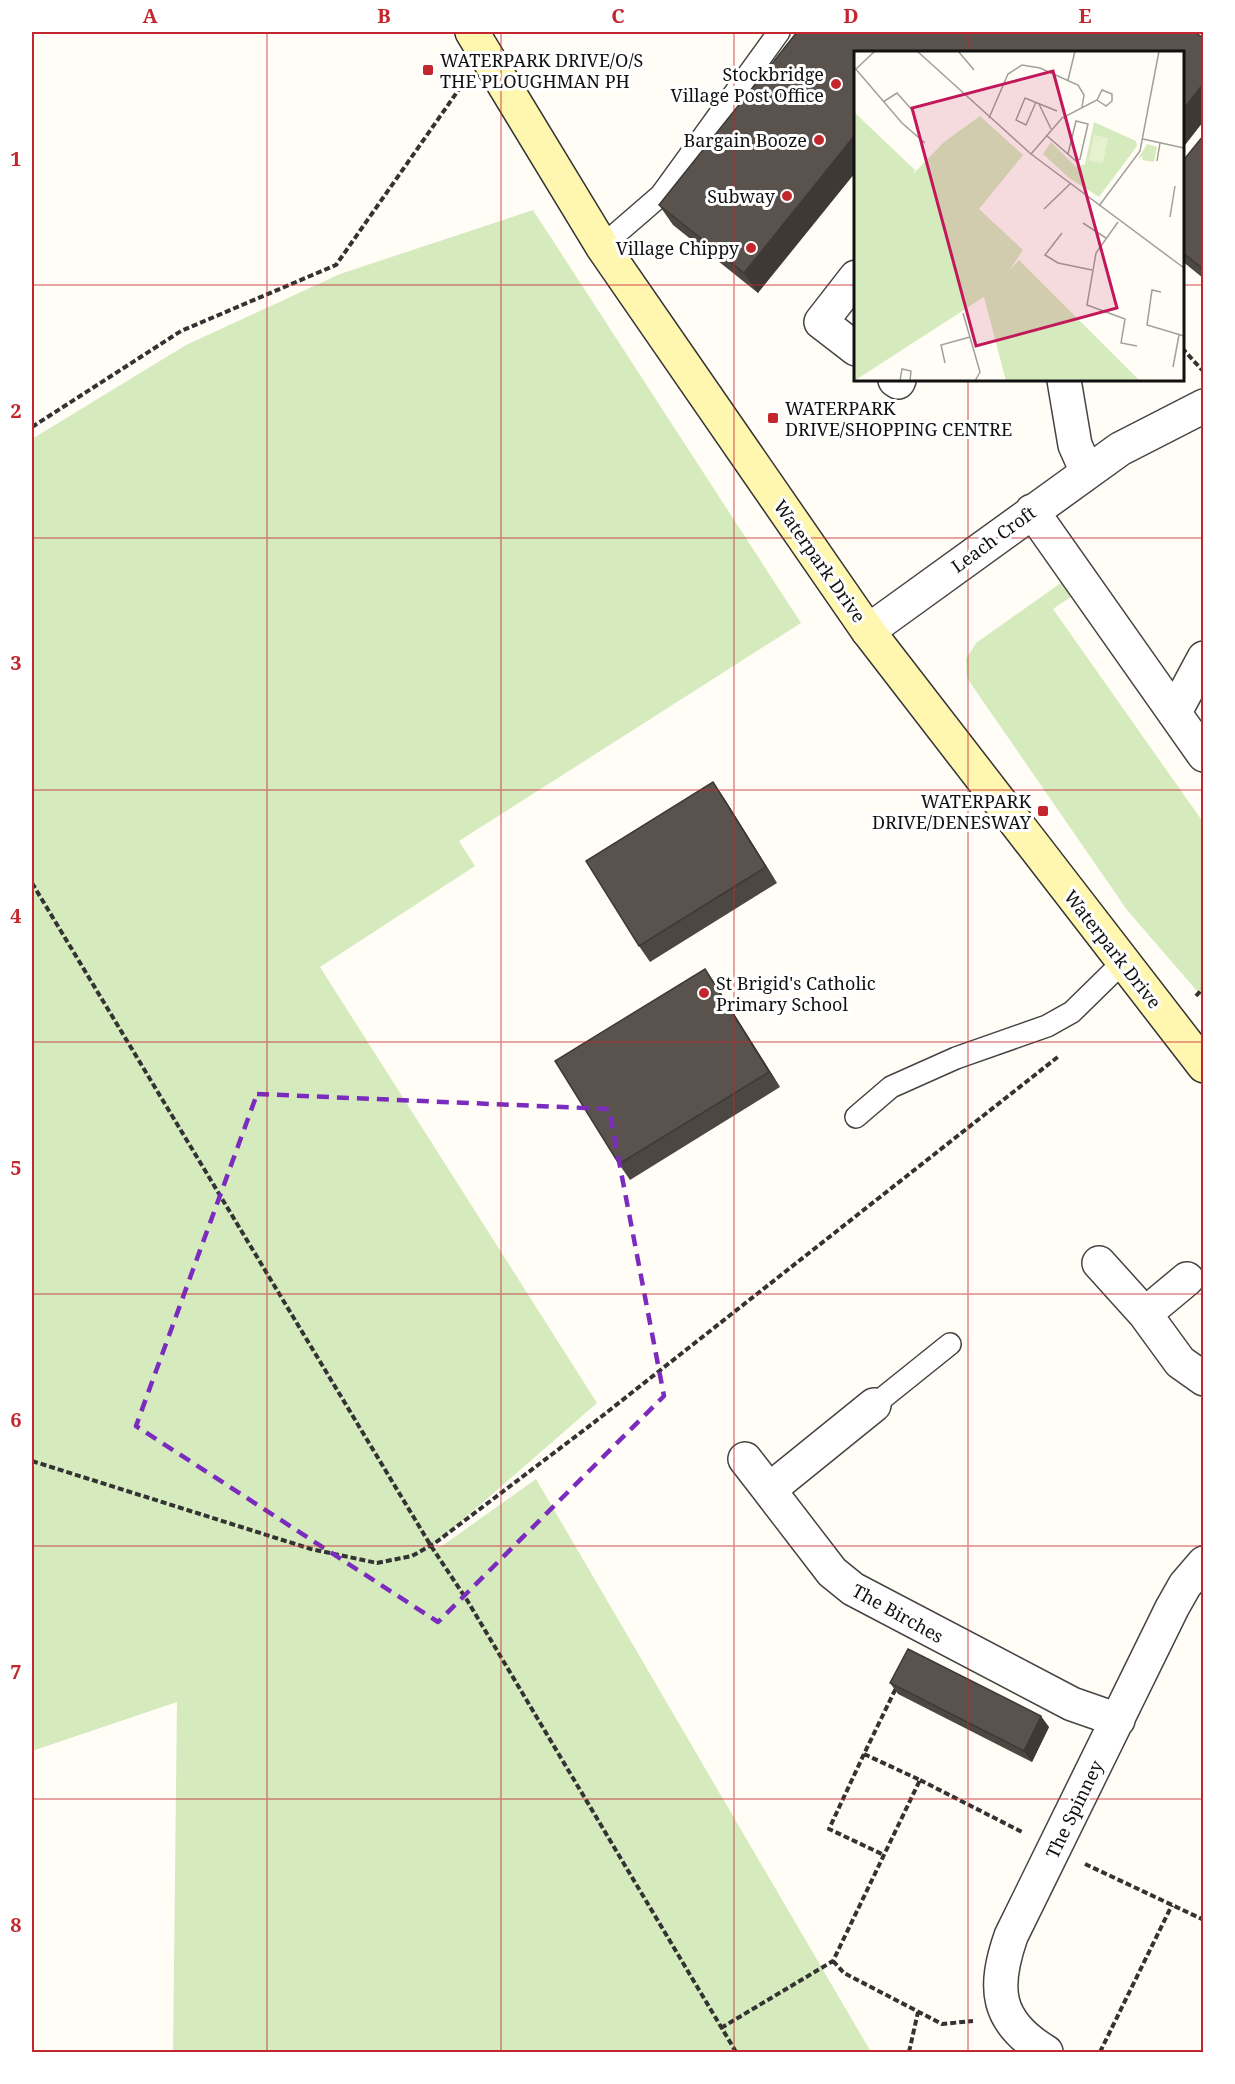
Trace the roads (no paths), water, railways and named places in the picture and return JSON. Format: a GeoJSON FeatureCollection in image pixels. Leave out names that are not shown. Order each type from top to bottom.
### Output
{"type":"FeatureCollection","features":[{"type":"Feature","properties":{"kind":"street","name":"Waterpark Drive"},"geometry":{"type":"LineString","coordinates":[[478,42],[602,246],[868,631],[1203,1066]]}},
{"type":"Feature","properties":{"kind":"street"},"geometry":{"type":"LineString","coordinates":[[854,278],[820,322],[854,348]]}},
{"type":"Feature","properties":{"kind":"street"},"geometry":{"type":"LineString","coordinates":[[1064,381],[1075,445],[1087,472]]}},
{"type":"Feature","properties":{"kind":"street","name":"Leach Croft"},"geometry":{"type":"LineString","coordinates":[[868,631],[1120,449],[1203,406]]}},
{"type":"Feature","properties":{"kind":"street"},"geometry":{"type":"LineString","coordinates":[[1032,511],[1203,755]]}},
{"type":"Feature","properties":{"kind":"street"},"geometry":{"type":"LineString","coordinates":[[1175,712],[1203,658]]}},
{"type":"Feature","properties":{"kind":"street"},"geometry":{"type":"LineString","coordinates":[[1099,1263],[1145,1314],[1180,1362],[1203,1379]]}},
{"type":"Feature","properties":{"kind":"street"},"geometry":{"type":"LineString","coordinates":[[1145,1314],[1187,1278]]}},
{"type":"Feature","properties":{"kind":"street"},"geometry":{"type":"LineString","coordinates":[[769,1490],[874,1405]]}},
{"type":"Feature","properties":{"kind":"street","name":"The Birches"},"geometry":{"type":"LineString","coordinates":[[745,1459],[832,1572],[853,1589],[1072,1704],[1118,1720]]}},
{"type":"Feature","properties":{"kind":"street","name":"The Spinney"},"geometry":{"type":"LineString","coordinates":[[1046,2052],[1028,2041],[1008,2017],[998,1990],[1002,1962],[1011,1936],[1172,1608],[1185,1585],[1203,1563]]}},
{"type":"Feature","properties":{"kind":"lane"},"geometry":{"type":"LineString","coordinates":[[602,246],[662,195],[779,32]]}},
{"type":"Feature","properties":{"kind":"lane"},"geometry":{"type":"LineString","coordinates":[[856,1117],[891,1088],[956,1058],[1047,1026],[1072,1012],[1123,962]]}},
{"type":"Feature","properties":{"kind":"lane"},"geometry":{"type":"LineString","coordinates":[[874,1405],[950,1344]]}},
{"type":"Feature","properties":{"kind":"place","name":"WATERPARK DRIVE/O/S THE PLOUGHMAN PH"},"geometry":{"type":"Point","coordinates":[428,70]}},
{"type":"Feature","properties":{"kind":"place","name":"Stockbridge Village Post Office"},"geometry":{"type":"Point","coordinates":[836,84]}},
{"type":"Feature","properties":{"kind":"place","name":"Bargain Booze"},"geometry":{"type":"Point","coordinates":[819,140]}},
{"type":"Feature","properties":{"kind":"place","name":"Subway"},"geometry":{"type":"Point","coordinates":[787,196]}},
{"type":"Feature","properties":{"kind":"place","name":"Village Chippy"},"geometry":{"type":"Point","coordinates":[751,248]}},
{"type":"Feature","properties":{"kind":"place","name":"WATERPARK DRIVE/SHOPPING CENTRE"},"geometry":{"type":"Point","coordinates":[773,418]}},
{"type":"Feature","properties":{"kind":"place","name":"WATERPARK DRIVE/DENESWAY"},"geometry":{"type":"Point","coordinates":[1043,811]}},
{"type":"Feature","properties":{"kind":"place","name":"St Brigid's Catholic Primary School"},"geometry":{"type":"Point","coordinates":[704,993]}}]}
